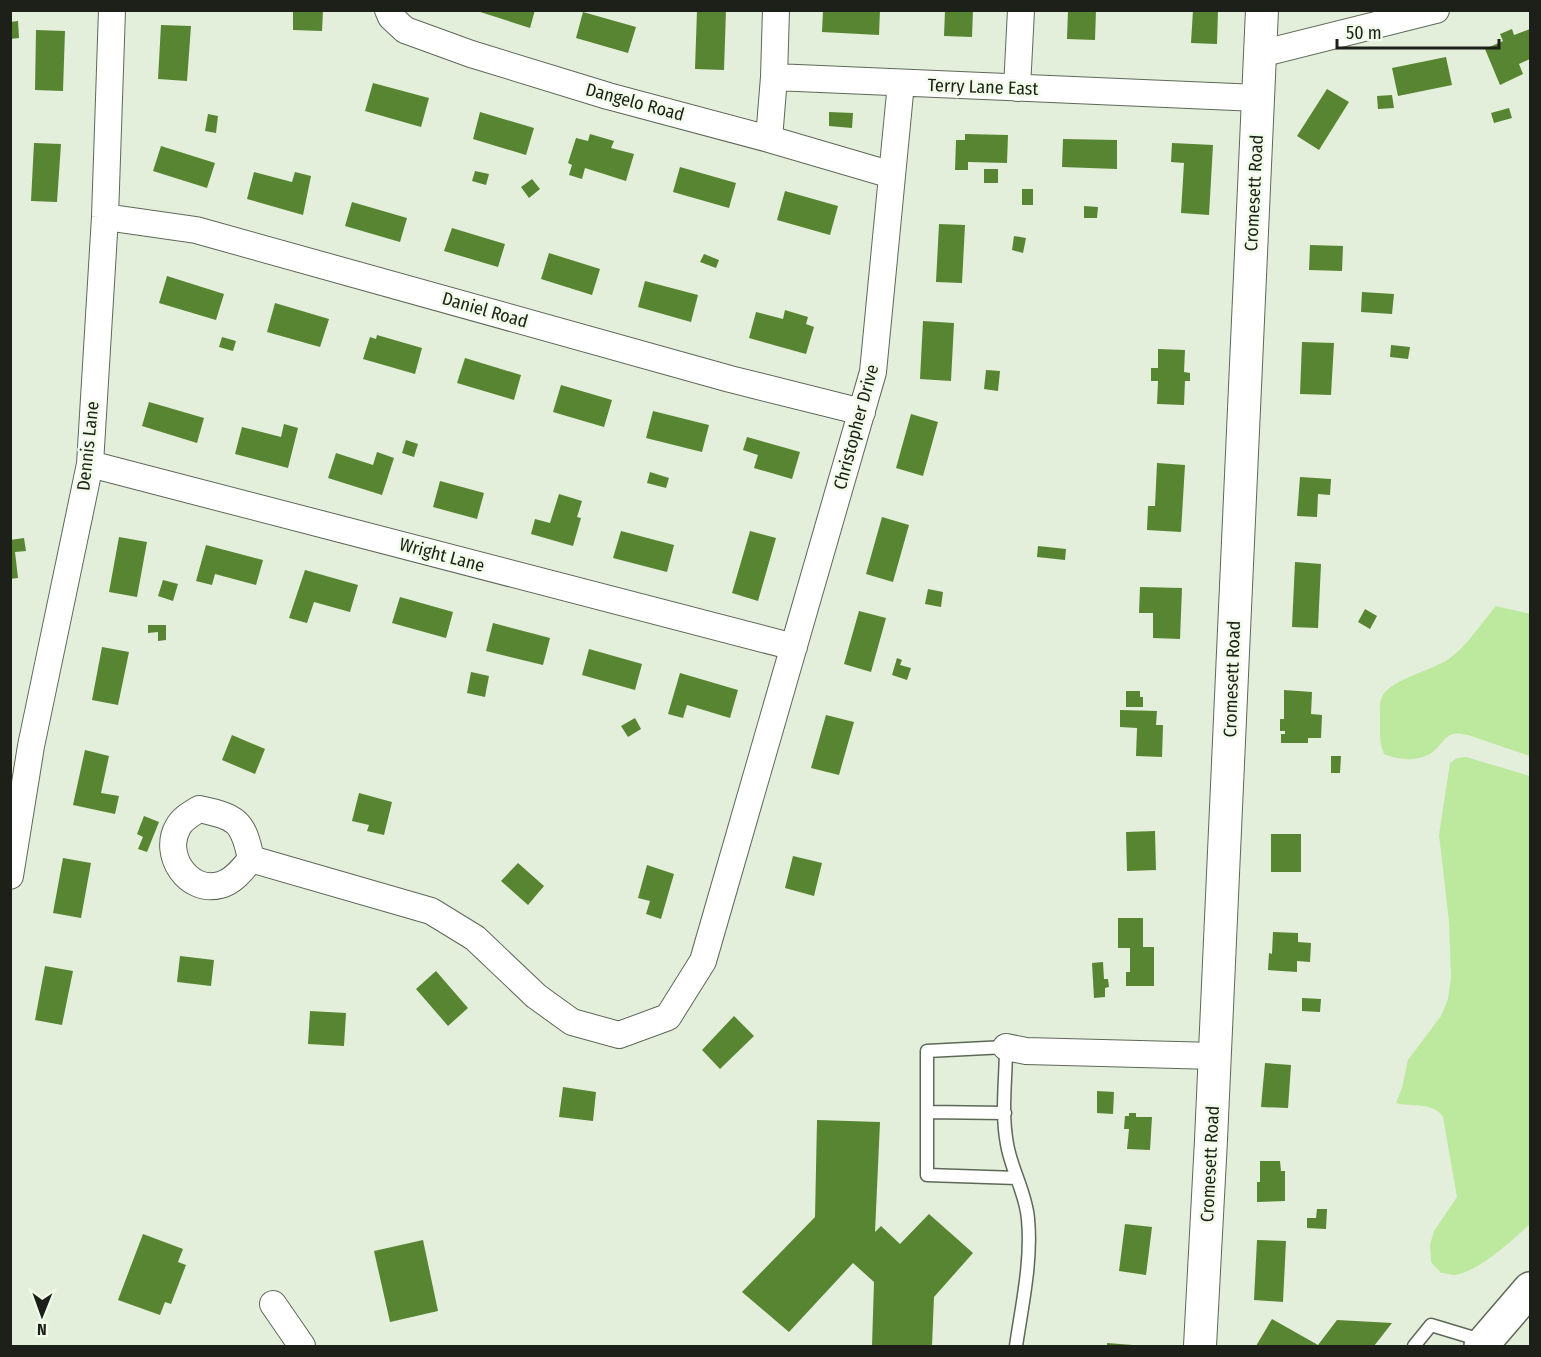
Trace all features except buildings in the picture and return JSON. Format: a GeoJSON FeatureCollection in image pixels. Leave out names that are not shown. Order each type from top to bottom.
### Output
{"type":"FeatureCollection","features":[{"type":"Feature","properties":{"kind":"main road"},"geometry":{"type":"LineString","coordinates":[[1483,1344],[1530,1289]]}},
{"type":"Feature","properties":{"kind":"street","name":"Dennis Lane"},"geometry":{"type":"LineString","coordinates":[[10,876],[21,745],[90,464],[105,217],[112,10]]}},
{"type":"Feature","properties":{"kind":"street","name":"Dangelo Road"},"geometry":{"type":"LineString","coordinates":[[388,10],[391,17],[405,30],[471,54],[608,96],[892,175]]}},
{"type":"Feature","properties":{"kind":"street"},"geometry":{"type":"LineString","coordinates":[[769,139],[776,10]]}},
{"type":"Feature","properties":{"kind":"street"},"geometry":{"type":"LineString","coordinates":[[1017,88],[1022,10]]}},
{"type":"Feature","properties":{"kind":"street","name":"Cromesett Road"},"geometry":{"type":"LineString","coordinates":[[1200,1347],[1262,10]]}},
{"type":"Feature","properties":{"kind":"street"},"geometry":{"type":"LineString","coordinates":[[1260,54],[1436,10]]}},
{"type":"Feature","properties":{"kind":"street","name":"Terry Lane East"},"geometry":{"type":"LineString","coordinates":[[774,77],[1258,98]]}},
{"type":"Feature","properties":{"kind":"street","name":"Christopher Drive"},"geometry":{"type":"LineString","coordinates":[[251,859],[431,911],[475,938],[536,996],[572,1022],[620,1035],[668,1017],[703,961],[873,372],[901,83]]}},
{"type":"Feature","properties":{"kind":"street","name":"Daniel Road"},"geometry":{"type":"LineString","coordinates":[[105,217],[196,230],[730,379],[862,412]]}},
{"type":"Feature","properties":{"kind":"street","name":"Wright Lane"},"geometry":{"type":"LineString","coordinates":[[90,464],[794,647]]}},
{"type":"Feature","properties":{"kind":"street"},"geometry":{"type":"LineString","coordinates":[[1006,1047],[1026,1051],[1215,1056]]}},
{"type":"Feature","properties":{"kind":"street"},"geometry":{"type":"LineString","coordinates":[[273,1305],[302,1347]]}},
{"type":"Feature","properties":{"kind":"lane"},"geometry":{"type":"LineString","coordinates":[[1016,1347],[1030,1245],[1028,1216],[1017,1178],[1007,1146],[1006,1047],[927,1051],[927,1175],[1017,1178]]}},
{"type":"Feature","properties":{"kind":"lane"},"geometry":{"type":"LineString","coordinates":[[927,1112],[1005,1113]]}},
{"type":"Feature","properties":{"kind":"lane"},"geometry":{"type":"LineString","coordinates":[[1414,1347],[1431,1325],[1483,1344]]}},
{"type":"Feature","properties":{"kind":"green space"},"geometry":{"type":"Polygon","coordinates":[[[1496,606],[1530,614],[1530,756],[1459,734],[1448,737],[1424,757],[1404,759],[1384,754],[1380,736],[1380,702],[1384,693],[1400,681],[1442,663],[1457,653],[1496,606]]]}},
{"type":"Feature","properties":{"kind":"green space"},"geometry":{"type":"Polygon","coordinates":[[[1466,757],[1530,776],[1530,1224],[1485,1262],[1455,1275],[1441,1273],[1431,1262],[1430,1245],[1434,1231],[1457,1197],[1443,1117],[1439,1112],[1428,1107],[1396,1103],[1408,1060],[1441,1016],[1448,999],[1451,977],[1449,922],[1439,835],[1450,763],[1457,758],[1466,757]]]}}]}
